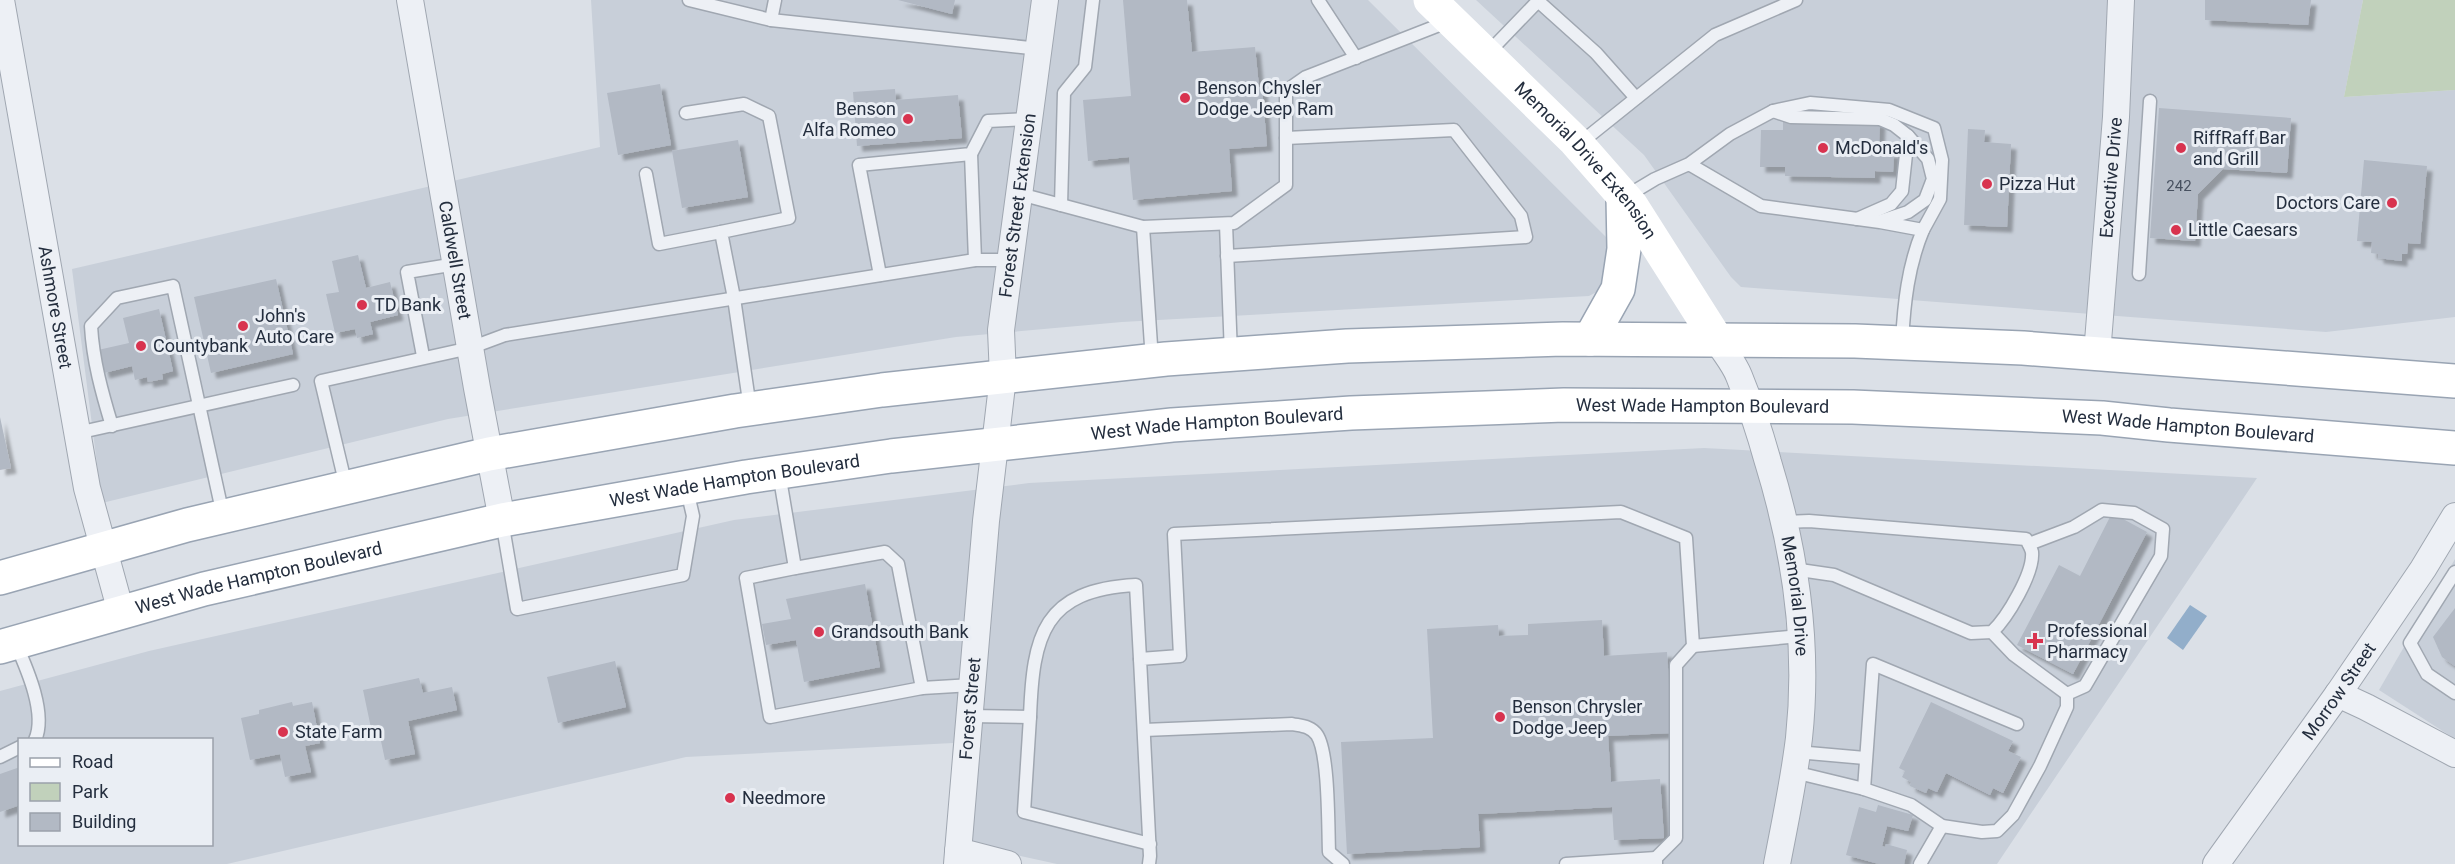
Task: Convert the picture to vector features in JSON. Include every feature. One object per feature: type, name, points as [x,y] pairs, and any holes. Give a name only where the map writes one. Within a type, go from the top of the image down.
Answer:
[{"type":"main road","name":"Memorial Drive Extension","points":[[1440,10],[1578,145],[1646,225],[1717,340]]},
{"type":"main road","points":[[1590,339],[1612,303],[1620,280],[1624,249],[1623,198]]},
{"type":"main road","points":[[0,578],[224,516],[489,454],[750,409],[882,390],[1152,360],[1347,346],[1590,339],[1717,340],[1902,343],[2023,348],[2455,381]]},
{"type":"main road","name":"West Wade Hampton Boulevard","points":[[8,645],[121,612],[293,568],[502,520],[778,472],[891,456],[1172,425],[1351,413],[1564,405],[1853,407],[2102,417],[2169,425],[2455,448]]},
{"type":"street","name":"Caldwell Street","points":[[410,0],[502,520]]},
{"type":"street","name":"Forest Street Extension","points":[[999,411],[1003,377],[1000,330],[1045,0]]},
{"type":"street","name":"Executive Drive","points":[[2097,354],[2116,117],[2121,0]]},
{"type":"street","name":"Ashmore Street","points":[[2,16],[87,488],[121,612]]},
{"type":"street","name":"Memorial Drive","points":[[1717,340],[1738,374],[1765,451],[1785,522],[1793,569],[1800,636],[1801,691],[1795,762],[1777,864]]},
{"type":"street","name":"Forest Street","points":[[957,858],[999,411]]},
{"type":"street","name":"Morrow Street","points":[[2216,864],[2451,532]]},
{"type":"street","points":[[2338,694],[2366,706],[2455,754]]},
{"type":"street","points":[[957,858],[1008,864]]},
{"type":"lane","points":[[688,0],[771,20],[1040,49]]},
{"type":"lane","points":[[771,20],[776,0]]},
{"type":"lane","points":[[1061,205],[1064,93],[1085,67],[1093,0]]},
{"type":"lane","points":[[1318,0],[1356,58]]},
{"type":"lane","points":[[1578,145],[1715,35],[1796,0]]},
{"type":"lane","points":[[1486,55],[1538,1],[1596,53],[1636,98]]},
{"type":"lane","points":[[1020,194],[1143,227],[1234,223],[1286,185],[1286,91],[1306,77],[1356,58],[1440,10]]},
{"type":"lane","points":[[2139,274],[2150,101]]},
{"type":"lane","points":[[1623,198],[1655,179],[1689,164],[1730,134],[1773,111],[1810,103],[1889,110],[1934,128],[1942,160],[1940,199],[1912,255],[1903,312],[1902,343]]},
{"type":"lane","points":[[646,174],[659,244],[789,218],[769,116],[744,104],[686,113]]},
{"type":"lane","points":[[1773,111],[1791,117],[1880,119],[1894,125],[1908,136],[1928,159],[1933,179],[1925,200],[1908,212],[1880,222]]},
{"type":"lane","points":[[975,260],[971,154],[988,121],[1030,119]]},
{"type":"lane","points":[[1227,256],[1526,237],[1521,216],[1454,130],[1286,138]]},
{"type":"lane","points":[[1856,219],[1891,204],[1902,191],[1908,136]]},
{"type":"lane","points":[[880,275],[859,165],[971,154]]},
{"type":"lane","points":[[1689,164],[1761,206],[1923,230]]},
{"type":"lane","points":[[1226,224],[1231,354]]},
{"type":"lane","points":[[1143,227],[1152,360]]},
{"type":"lane","points":[[721,232],[734,298],[750,409]]},
{"type":"lane","points":[[346,487],[321,381],[423,356],[470,348],[505,335],[975,260],[1010,260]]},
{"type":"lane","points":[[423,356],[407,272],[456,264]]},
{"type":"lane","points":[[112,426],[94,360],[91,326],[117,298],[173,286],[224,516]]},
{"type":"lane","points":[[77,433],[293,385]]},
{"type":"lane","points":[[778,472],[795,568]]},
{"type":"lane","points":[[502,520],[517,609],[683,575],[693,516],[687,487]]},
{"type":"lane","points":[[2029,544],[2074,527],[2102,510],[2134,513],[2163,529],[2161,556],[2106,652],[2085,686],[2067,694]]},
{"type":"lane","points":[[1140,659],[1180,656],[1174,534],[1621,512],[1686,538],[1693,646]]},
{"type":"lane","points":[[1785,522],[1809,521],[2026,539],[2032,550],[2031,567],[2003,621],[1992,632],[1971,633],[1834,575],[1793,569]]},
{"type":"lane","points":[[922,688],[898,564],[885,552],[746,578],[770,717],[922,688],[972,685]]},
{"type":"lane","points":[[2455,572],[2410,643],[2427,674],[2455,693]]},
{"type":"lane","points":[[1149,864],[1150,844],[1136,585],[1097,590],[1075,599],[1058,610],[1046,623],[1038,642],[1032,680],[1024,812],[1150,844]]},
{"type":"lane","points":[[1992,632],[2014,655],[2067,694]]},
{"type":"lane","points":[[1566,864],[1656,861],[1676,838],[1676,665],[1693,646],[1800,636]]},
{"type":"lane","points":[[8,645],[26,668],[39,714],[40,726],[36,738]]},
{"type":"lane","points":[[1864,789],[1873,664],[2017,724]]},
{"type":"lane","points":[[1795,762],[1911,805],[1942,826],[1982,832],[1997,831],[2013,815],[2040,765],[2067,706],[2067,694]]},
{"type":"lane","points":[[970,716],[1030,717]]},
{"type":"lane","points":[[1144,730],[1292,724],[1307,726],[1317,735],[1323,751],[1329,852],[1343,864]]},
{"type":"lane","points":[[0,757],[18,748]]},
{"type":"lane","points":[[1795,762],[1865,758]]},
{"type":"lane","points":[[1920,864],[1942,826]]},
{"type":"shaded area","points":[[591,0],[1368,0],[1607,238],[1610,264],[1604,288],[1589,296],[1122,322],[956,337],[448,419],[102,503],[72,269],[600,147]]},
{"type":"shaded area","points":[[1476,0],[2363,0],[2344,97],[2455,90],[2455,317],[2326,332],[1741,287],[1731,277],[1644,155]]},
{"type":"shaded area","points":[[1704,448],[2257,478],[1997,864],[1057,864],[948,840],[953,743],[686,757],[227,864],[0,864],[0,691],[149,651],[734,520],[1029,483]]},
{"type":"shaded area","points":[[2455,559],[2455,739],[2379,690]]},
{"type":"green space","points":[[2363,0],[2455,0],[2455,90],[2344,97]]},
{"type":"water","points":[[2190,605],[2207,616],[2183,650],[2167,638]]},
{"type":"building","points":[[898,0],[955,0],[952,14]]},
{"type":"building","name":"Benson Chysler Dodge Jeep Ram","points":[[1123,0],[1187,0],[1192,52],[1255,47],[1259,87],[1262,87],[1267,146],[1229,149],[1232,191],[1133,200],[1129,157],[1088,161],[1083,100],[1131,96]]},
{"type":"building","points":[[2205,0],[2311,0],[2308,25],[2205,20]]},
{"type":"building","points":[[660,84],[671,145],[618,155],[607,93]]},
{"type":"building","name":"Benson Alfa Romeo","points":[[895,89],[896,100],[958,95],[962,138],[857,146],[853,92]]},
{"type":"building","points":[[2159,108],[2291,118],[2287,173],[2223,169],[2198,194],[2195,241],[2150,238]]},
{"type":"building","name":"McDonald's","points":[[1783,119],[1880,121],[1879,144],[1887,144],[1886,152],[1894,152],[1893,172],[1875,171],[1875,178],[1785,176],[1785,167],[1760,167],[1761,130],[1783,130]]},
{"type":"building","name":"Pizza Hut","points":[[1968,129],[1985,130],[1984,142],[2011,144],[2007,227],[1964,225]]},
{"type":"building","points":[[738,140],[748,197],[682,208],[672,151]]},
{"type":"building","name":"Doctors Care","points":[[2364,160],[2427,166],[2420,244],[2408,243],[2407,254],[2402,254],[2402,261],[2378,258],[2378,254],[2371,253],[2372,242],[2357,241]]},
{"type":"building","name":"TD Bank","points":[[358,255],[366,288],[390,282],[398,315],[370,322],[373,334],[357,338],[355,329],[335,333],[326,294],[339,292],[332,261]]},
{"type":"building","name":"John's Auto Care","points":[[276,279],[293,354],[211,373],[194,297]]},
{"type":"building","name":"Countybank","points":[[159,309],[173,371],[162,374],[163,379],[148,382],[147,377],[135,380],[132,366],[104,373],[98,350],[129,343],[123,318]]},
{"type":"building","points":[[0,417],[11,468],[0,470]]},
{"type":"building","points":[[2112,513],[2147,532],[2073,674],[2017,645],[2059,565],[2080,576]]},
{"type":"building","name":"Grandsouth Bank","points":[[865,584],[880,667],[804,682],[796,640],[766,645],[762,624],[791,619],[786,599]]},
{"type":"building","points":[[2455,608],[2455,666],[2442,657],[2433,637]]},
{"type":"building","points":[[1602,620],[1604,656],[1667,652],[1672,733],[1608,736],[1611,782],[1660,779],[1664,838],[1614,840],[1612,807],[1478,814],[1480,847],[1347,854],[1341,742],[1433,738],[1427,629],[1498,625],[1499,636],[1528,635],[1528,624]]},
{"type":"building","points":[[615,661],[626,707],[558,723],[547,677]]},
{"type":"building","points":[[419,678],[423,693],[452,687],[457,710],[408,721],[415,754],[385,760],[378,727],[371,728],[363,690]]},
{"type":"building","points":[[292,702],[293,706],[312,702],[320,743],[305,746],[311,772],[285,777],[280,754],[250,760],[241,718],[259,714],[259,710]]},
{"type":"building","points":[[1931,702],[2013,741],[2008,751],[2021,757],[2003,793],[1993,788],[1990,795],[1946,773],[1937,792],[1928,788],[1926,793],[1910,786],[1911,782],[1902,777],[1905,771],[1899,768]]},
{"type":"building","points":[[18,768],[18,806],[0,812],[0,774]]},
{"type":"building","points":[[1878,805],[1913,815],[1908,831],[1887,826],[1882,846],[1885,847],[1886,844],[1907,850],[1904,864],[1879,864],[1846,855],[1859,807],[1876,812]]},
{"type":"place","name":"Benson Chysler Dodge Jeep Ram","points":[[1185,98]]},
{"type":"place","name":"Benson Alfa Romeo","points":[[908,119]]},
{"type":"place","name":"McDonald's","points":[[1823,148]]},
{"type":"place","name":"RiffRaff Bar and Grill","points":[[2181,148]]},
{"type":"place","name":"Pizza Hut","points":[[1987,184]]},
{"type":"place","name":"Doctors Care","points":[[2392,203]]},
{"type":"place","name":"Little Caesars","points":[[2176,230]]},
{"type":"place","name":"TD Bank","points":[[362,305]]},
{"type":"place","name":"John's Auto Care","points":[[243,326]]},
{"type":"place","name":"Countybank","points":[[141,346]]},
{"type":"place","name":"Grandsouth Bank","points":[[819,632]]},
{"type":"place","name":"Professional Pharmacy","points":[[2035,641]]},
{"type":"place","name":"Benson Chrysler Dodge Jeep","points":[[1500,717]]},
{"type":"place","name":"State Farm","points":[[283,732]]},
{"type":"place","name":"Needmore","points":[[730,798]]}]
